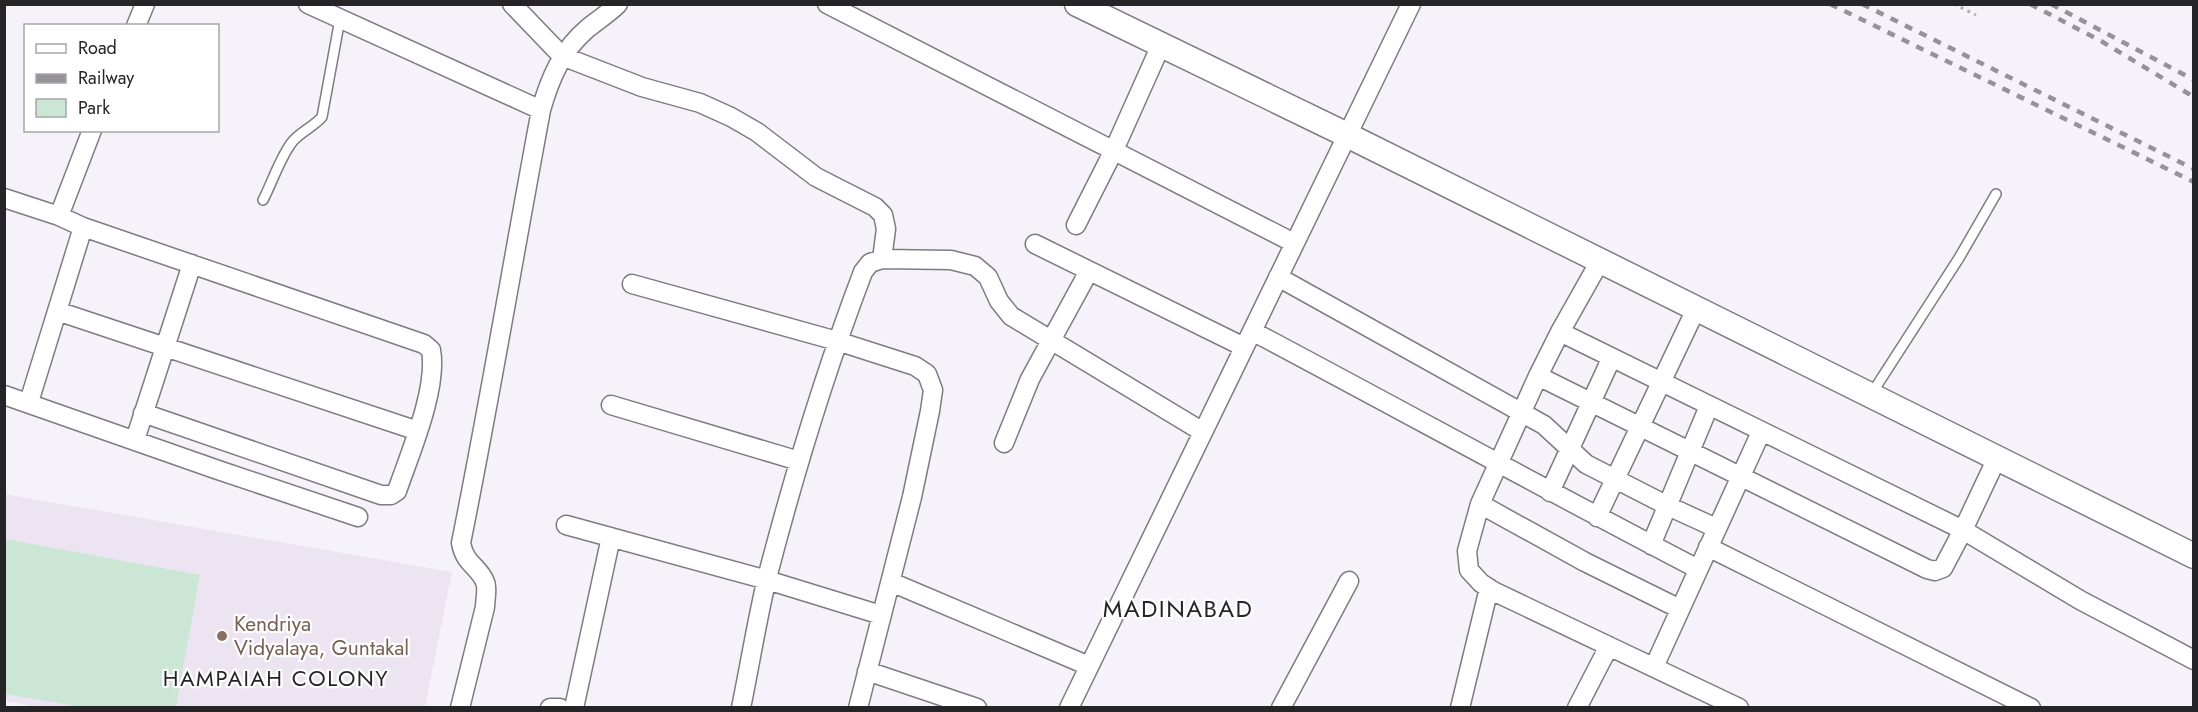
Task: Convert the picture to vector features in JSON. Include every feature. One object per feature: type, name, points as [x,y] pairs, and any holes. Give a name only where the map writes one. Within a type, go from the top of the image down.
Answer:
[{"type":"street","points":[[137,24],[145,4]]},
{"type":"street","points":[[308,4],[541,110]]},
{"type":"street","points":[[512,4],[562,56],[624,81],[700,103],[730,117],[757,132],[816,177],[875,207],[883,215],[886,230],[882,259]]},
{"type":"street","points":[[460,708],[485,607],[486,591],[485,582],[464,555],[461,543],[491,393],[541,110],[548,84],[562,56],[586,30],[618,4]]},
{"type":"street","points":[[827,4],[1294,243]]},
{"type":"street","points":[[1077,4],[1347,135],[2193,556]]},
{"type":"street","points":[[1069,708],[1411,4]]},
{"type":"street","points":[[1076,225],[1114,150],[1161,45]]},
{"type":"street","points":[[58,216],[91,132]]},
{"type":"street","points":[[4,198],[423,344],[431,350],[434,364],[418,431],[397,491],[391,495],[381,495],[143,413]]},
{"type":"street","points":[[29,402],[83,227]]},
{"type":"street","points":[[1035,244],[1089,271],[1248,339],[1499,462],[1550,492],[1698,569]]},
{"type":"street","points":[[741,708],[767,580],[799,460],[837,341],[863,272],[870,263],[882,259],[951,260],[975,266],[988,277],[999,301],[1011,316],[1203,432]]},
{"type":"street","points":[[1600,261],[1538,376],[1480,504],[1467,551],[1469,570],[1489,588],[1739,708]]},
{"type":"street","points":[[135,440],[192,264]]},
{"type":"street","points":[[1004,443],[1030,379],[1089,271]]},
{"type":"street","points":[[1278,277],[1521,411],[1544,425],[1586,464],[1716,528]]},
{"type":"street","points":[[632,284],[837,341],[915,366],[927,374],[933,390],[930,411],[891,582],[858,708]]},
{"type":"street","points":[[1597,517],[1696,309]]},
{"type":"street","points":[[57,311],[418,431]]},
{"type":"street","points":[[1560,332],[1611,359],[1964,530],[2080,600],[2193,660]]},
{"type":"street","points":[[1550,492],[1611,359]]},
{"type":"street","points":[[1538,376],[1935,572],[1943,568],[1964,530],[1997,458]]},
{"type":"street","points":[[4,395],[358,517]]},
{"type":"street","points":[[611,405],[799,460]]},
{"type":"street","points":[[1651,545],[1709,406]]},
{"type":"street","points":[[1653,667],[1761,432]]},
{"type":"street","points":[[1480,504],[1585,562],[1680,609]]},
{"type":"street","points":[[566,525],[767,580],[881,615]]},
{"type":"street","points":[[574,708],[611,537]]},
{"type":"street","points":[[1707,547],[2031,708]]},
{"type":"street","points":[[1281,708],[1349,581]]},
{"type":"street","points":[[891,582],[1089,666]]},
{"type":"street","points":[[1460,708],[1489,588]]},
{"type":"street","points":[[1576,708],[1609,646]]},
{"type":"street","points":[[867,671],[931,700],[977,708]]},
{"type":"street","points":[[550,708],[560,708]]},
{"type":"lane","points":[[263,200],[292,143],[322,117],[340,19]]},
{"type":"lane","points":[[1870,395],[1959,258],[1995,194]]},
{"type":"path","points":[[1954,4],[1976,15]]},
{"type":"shaded area","name":"Kendriya Vidyalaya, Guntakal","points":[[4,494],[452,572],[425,707],[42,708],[5,701]]},
{"type":"green space","points":[[5,539],[200,575],[176,707],[81,707],[5,694]]},
{"type":"railway","points":[[1830,4],[2194,182]]},
{"type":"railway","points":[[1862,4],[2194,169]]},
{"type":"railway","points":[[2030,4],[2101,41],[2194,97]]},
{"type":"railway","points":[[2051,4],[2194,80]]},
{"type":"place","name":"Kendriya Vidyalaya, Guntakal","points":[[222,636]]},
{"type":"district","name":"MADINABAD","points":[[1178,608]]},
{"type":"district","name":"HAMPAIAH COLONY","points":[[276,678]]}]
